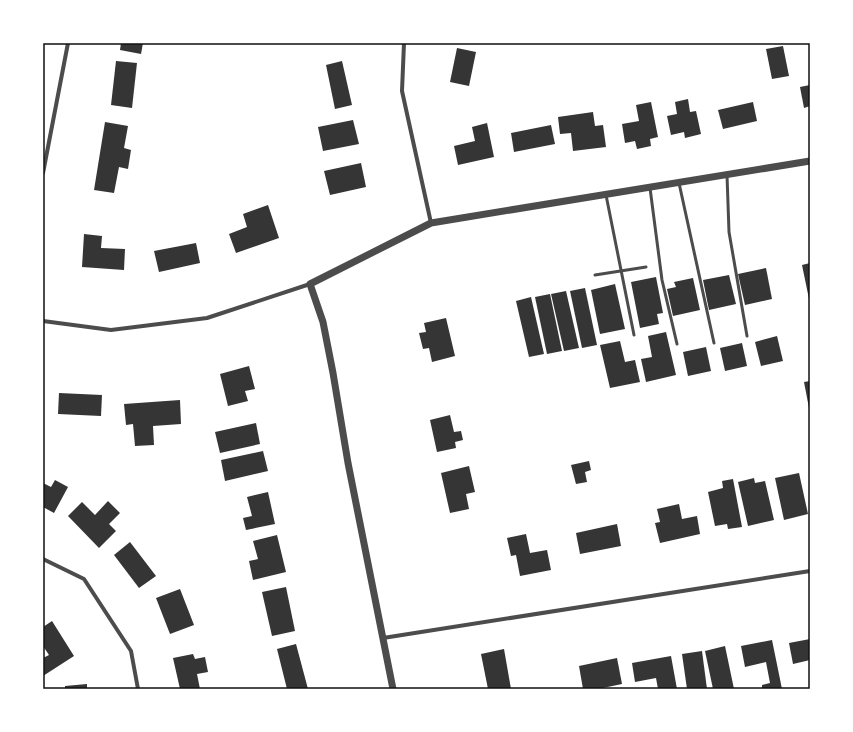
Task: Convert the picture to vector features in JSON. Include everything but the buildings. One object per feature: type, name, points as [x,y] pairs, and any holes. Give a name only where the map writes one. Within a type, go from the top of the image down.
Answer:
[{"type":"street","points":[[43,173],[68,43]]},
{"type":"street","points":[[404,43],[402,91],[431,223]]},
{"type":"street","points":[[43,321],[111,330],[207,318],[310,284],[431,223],[810,162]]},
{"type":"street","points":[[310,284],[323,322],[348,463],[393,689]]},
{"type":"street","points":[[43,559],[84,579],[131,651],[138,689]]},
{"type":"street","points":[[383,638],[810,570]]},
{"type":"lane","points":[[727,175],[729,232],[747,336]]},
{"type":"lane","points":[[679,183],[714,343]]},
{"type":"lane","points":[[650,188],[662,280],[677,344]]},
{"type":"lane","points":[[606,195],[634,335]]},
{"type":"lane","points":[[595,275],[646,267]]}]
